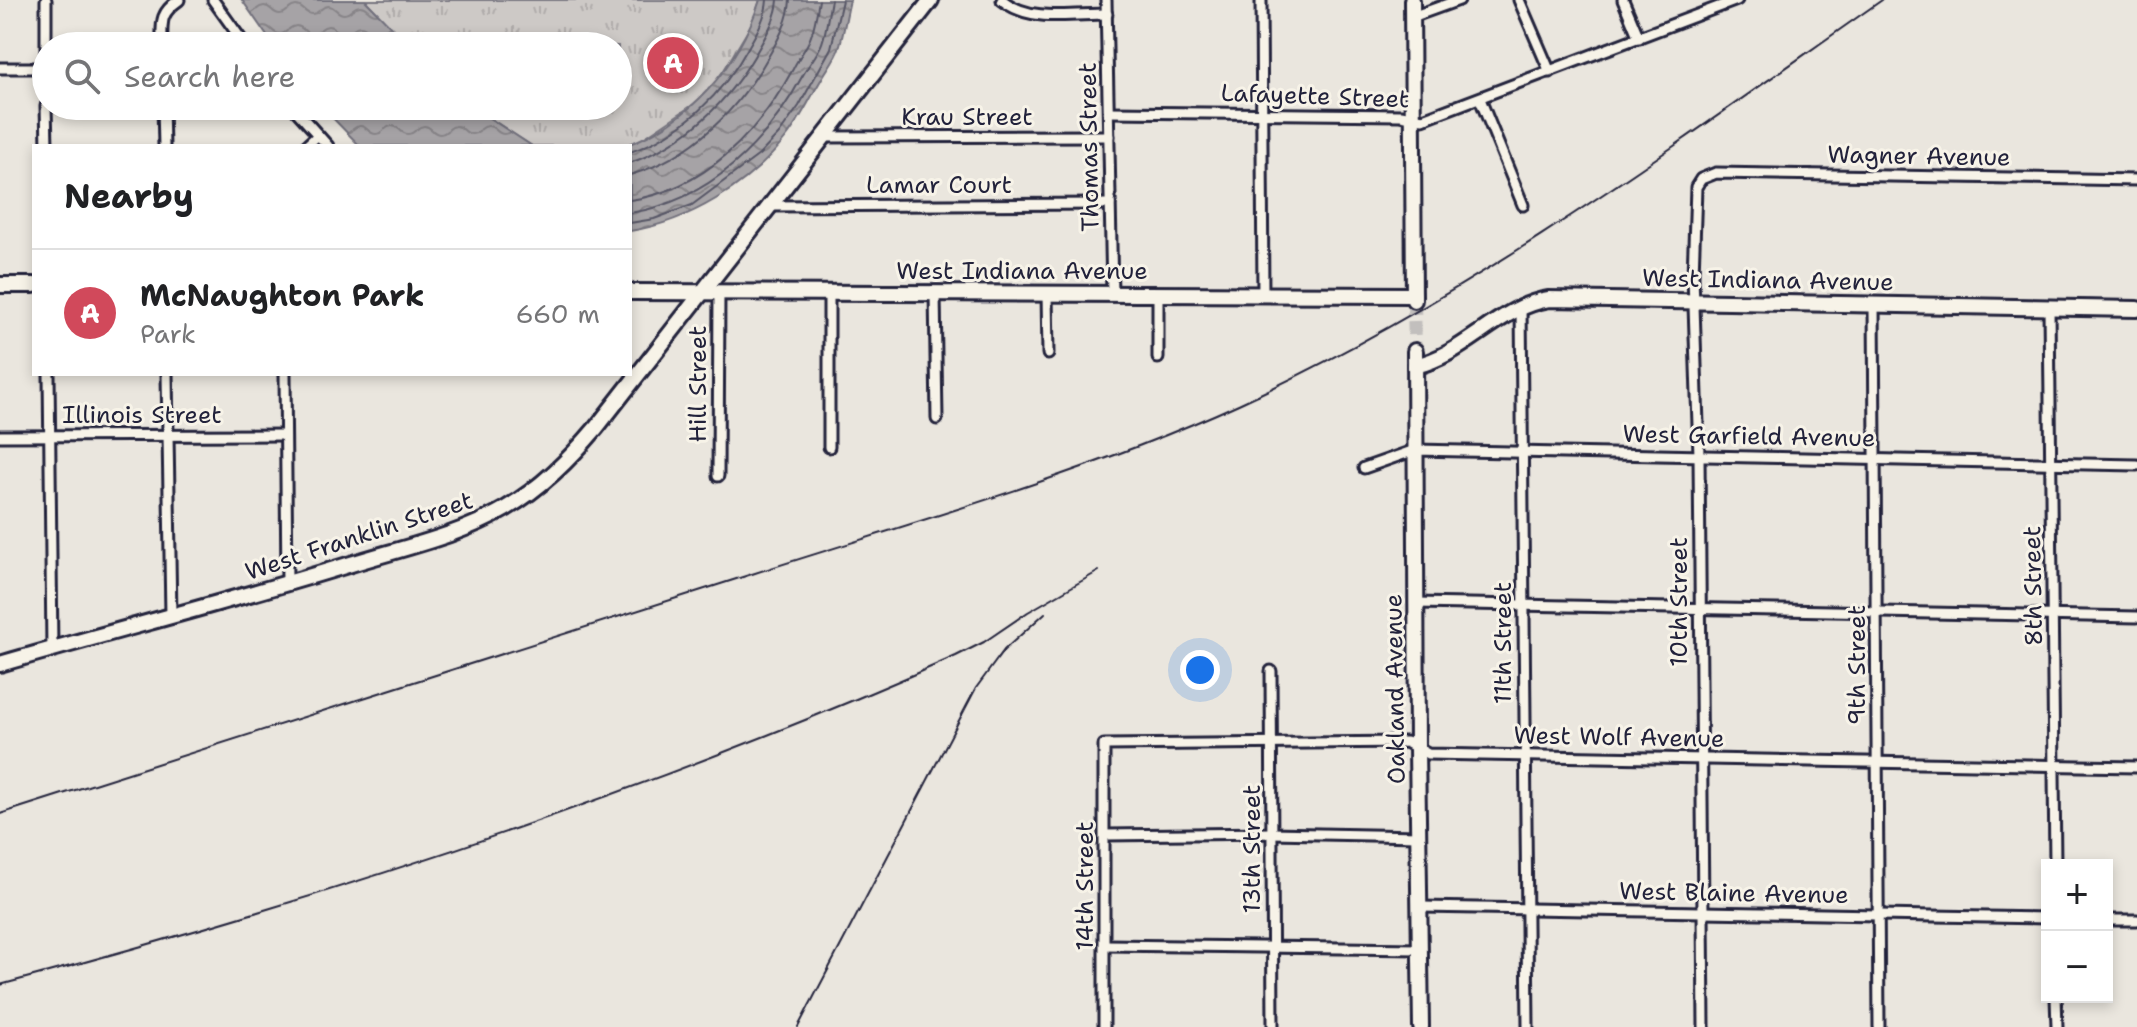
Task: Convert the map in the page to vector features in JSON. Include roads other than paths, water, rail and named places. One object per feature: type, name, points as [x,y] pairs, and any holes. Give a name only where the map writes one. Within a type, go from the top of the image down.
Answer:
[{"type":"street","points":[[46,0],[46,32]]},
{"type":"street","points":[[162,32],[166,10],[179,0]]},
{"type":"street","points":[[213,0],[236,32]]},
{"type":"street","name":"West Franklin Street","points":[[0,664],[287,583],[458,530],[488,518],[531,493],[581,446],[931,0]]},
{"type":"street","points":[[1002,0],[1014,9],[1029,14],[1107,14]]},
{"type":"street","name":"Thomas Street","points":[[1106,0],[1112,294]]},
{"type":"street","points":[[1261,0],[1263,295]]},
{"type":"street","points":[[1412,0],[1412,117]]},
{"type":"street","points":[[1412,17],[1459,0]]},
{"type":"street","points":[[1519,0],[1550,72]]},
{"type":"street","points":[[1623,0],[1639,38]]},
{"type":"street","name":"Lafayette Street","points":[[1109,112],[1401,115],[1429,118],[1737,0]]},
{"type":"street","points":[[0,68],[32,68]]},
{"type":"street","points":[[1480,99],[1523,205]]},
{"type":"street","name":"West Indiana Avenue","points":[[632,292],[1414,298],[1412,117]]},
{"type":"street","points":[[46,120],[47,144]]},
{"type":"street","points":[[163,120],[164,144]]},
{"type":"street","points":[[305,120],[326,144]]},
{"type":"street","points":[[308,144],[318,135]]},
{"type":"street","name":"Krau Street","points":[[824,137],[1109,136]]},
{"type":"street","name":"Wagner Avenue","points":[[1701,179],[1716,173],[2137,180]]},
{"type":"street","name":"10th Street","points":[[1701,179],[1696,187],[1694,206],[1704,1027]]},
{"type":"street","name":"Lamar Court","points":[[768,206],[1110,204]]},
{"type":"street","points":[[0,285],[32,285]]},
{"type":"street","name":"Hill Street","points":[[718,476],[719,292]]},
{"type":"street","points":[[829,293],[829,447]]},
{"type":"street","points":[[935,293],[937,419]]},
{"type":"street","points":[[1047,293],[1048,354]]},
{"type":"street","points":[[1158,294],[1158,358]]},
{"type":"street","name":"West Indiana Avenue","points":[[1415,358],[1438,360],[1521,307],[1549,299],[2137,309]]},
{"type":"street","name":"9th Street","points":[[1874,304],[1879,1027]]},
{"type":"street","name":"11th Street","points":[[1521,307],[1528,1027]]},
{"type":"street","name":"8th Street","points":[[2049,308],[2055,859]]},
{"type":"street","name":"Oakland Avenue","points":[[1415,358],[1421,1027]]},
{"type":"street","points":[[49,376],[52,649]]},
{"type":"street","points":[[167,376],[171,616]]},
{"type":"street","points":[[285,376],[287,583]]},
{"type":"street","name":"Illinois Street","points":[[0,436],[285,435]]},
{"type":"street","name":"West Garfield Avenue","points":[[1364,468],[1415,450],[2137,465]]},
{"type":"street","points":[[1416,603],[2137,617]]},
{"type":"street","name":"13th Street","points":[[1271,671],[1273,1027]]},
{"type":"street","name":"West Wolf Avenue","points":[[1104,745],[1406,742],[1428,754],[2137,767]]},
{"type":"street","name":"14th Street","points":[[1104,745],[1104,1027]]},
{"type":"street","points":[[1105,835],[1271,833],[1419,836]]},
{"type":"street","name":"West Blaine Avenue","points":[[1421,907],[2041,918]]},
{"type":"street","points":[[2113,920],[2137,920]]},
{"type":"street","points":[[1105,945],[1420,949]]},
{"type":"street","points":[[2056,1003],[2057,1027]]},
{"type":"water","points":[[242,0],[365,0],[396,32],[264,32]]},
{"type":"water","points":[[760,0],[850,0],[835,57],[791,131],[771,155],[736,186],[696,210],[632,231],[632,144],[629,144],[648,136],[691,107],[725,69],[751,24]]},
{"type":"water","points":[[335,120],[492,120],[529,144],[358,144]]},
{"type":"tunnel","points":[[1414,300],[1415,351]]},
{"type":"railway","points":[[0,814],[1009,492],[1199,422],[1343,352],[1502,260],[1656,159],[1882,0]]},
{"type":"railway","points":[[0,985],[122,952],[364,879],[723,753],[956,656],[1099,571]]},
{"type":"railway","points":[[798,1027],[976,688],[1004,650],[1045,613]]},
{"type":"place","name":"McNaughton Park","points":[[673,63]]}]
